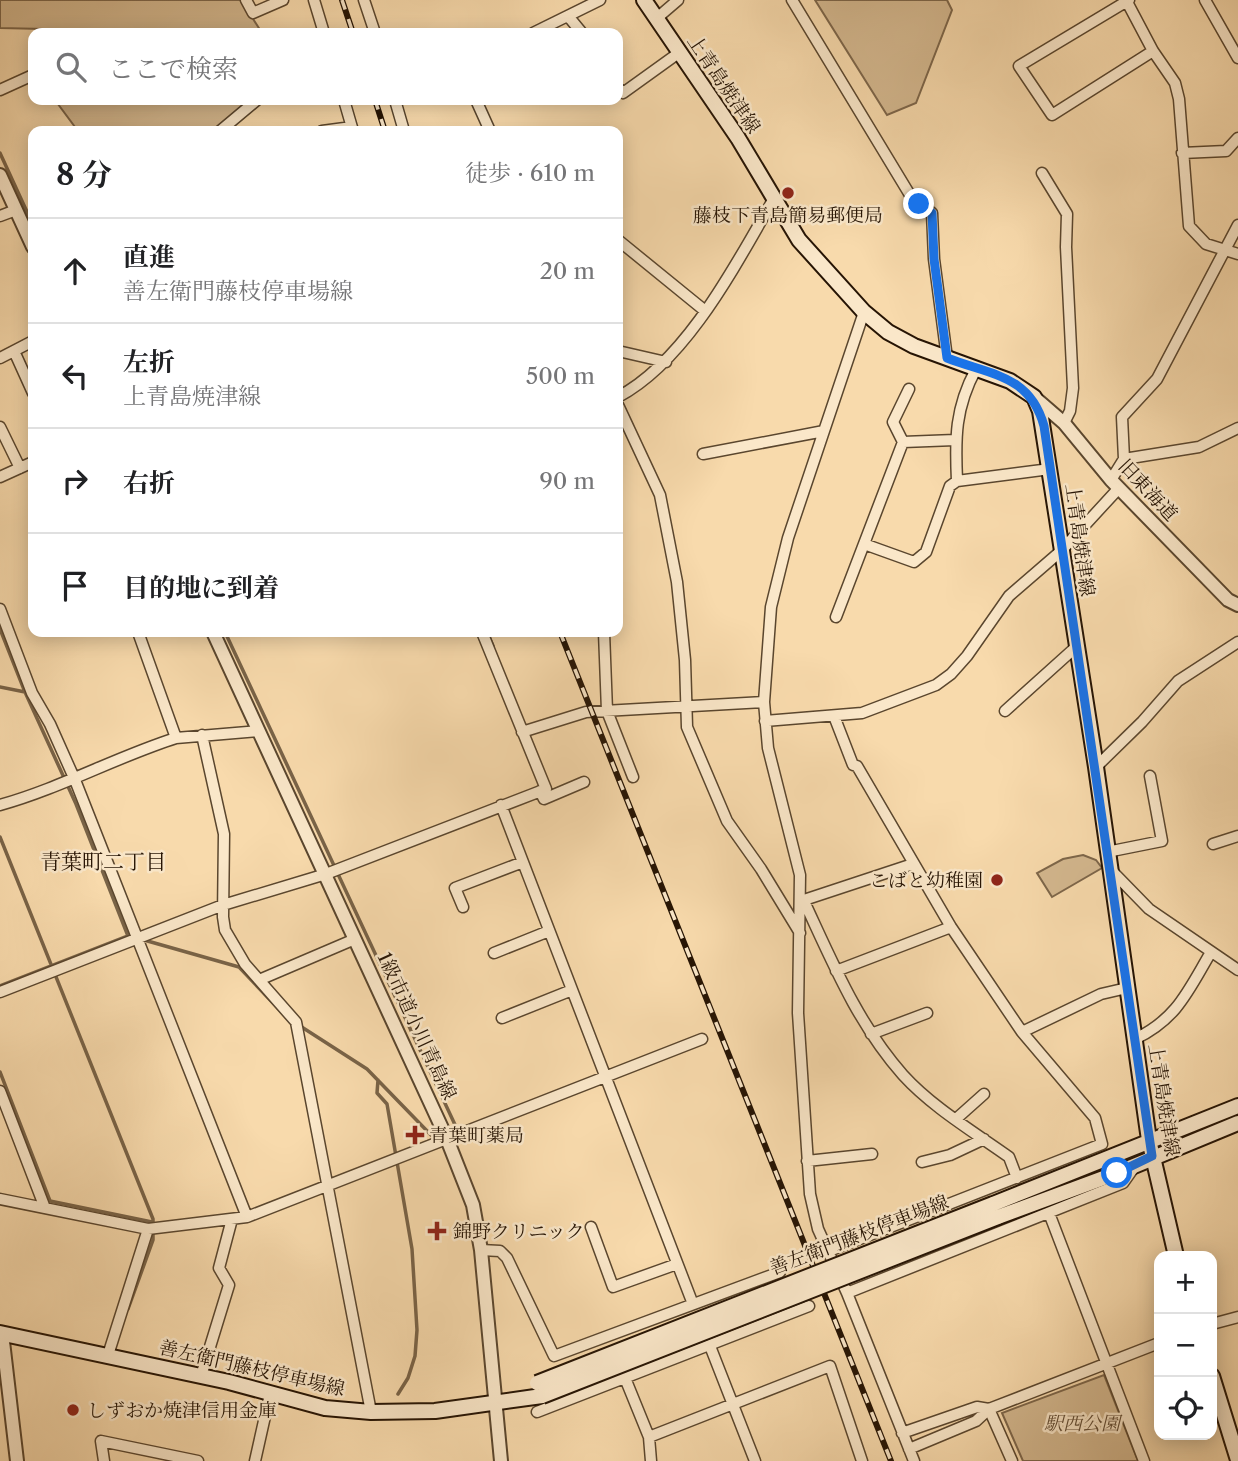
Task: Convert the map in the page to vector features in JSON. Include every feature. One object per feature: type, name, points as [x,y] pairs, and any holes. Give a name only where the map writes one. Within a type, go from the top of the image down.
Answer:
[{"type":"main road","name":"上青島焼津線","points":[[644,0],[738,138],[799,240],[864,312],[888,332],[914,346],[1010,381],[1034,397],[1044,426],[1149,1140],[1175,1251]]},
{"type":"main road","name":"善左衛門藤枝停車場線","points":[[1,1333],[201,1376],[325,1408],[371,1412],[435,1411],[496,1403],[540,1389],[995,1210],[1149,1140],[1238,1106]]},
{"type":"main road","name":"善左衛門藤枝停車場線","points":[[995,1210],[1136,1164],[1238,1123]]},
{"type":"main road","points":[[1212,1377],[1238,1460]]},
{"type":"street","points":[[246,0],[253,13],[283,0]]},
{"type":"street","points":[[314,0],[322,28]]},
{"type":"street","points":[[365,0],[373,28]]},
{"type":"street","points":[[543,28],[600,0]]},
{"type":"street","points":[[657,18],[678,0]]},
{"type":"street","points":[[792,0],[910,195],[932,213],[934,259],[947,358]]},
{"type":"street","points":[[1153,51],[1052,114],[1019,66],[1127,0],[1153,51],[1175,83],[1189,226],[1206,244],[1233,253]]},
{"type":"street","points":[[1205,0],[1238,58]]},
{"type":"street","points":[[568,16],[578,28]]},
{"type":"street","points":[[623,93],[680,52]]},
{"type":"street","points":[[0,90],[28,77]]},
{"type":"street","points":[[226,126],[251,105]]},
{"type":"street","points":[[346,105],[352,126]]},
{"type":"street","points":[[397,105],[403,126]]},
{"type":"street","points":[[477,105],[488,126]]},
{"type":"street","points":[[1182,153],[1226,151],[1238,138]]},
{"type":"street","points":[[1042,173],[1068,214],[1066,247],[1073,388],[1070,411],[1064,423]]},
{"type":"street","points":[[0,175],[28,236]]},
{"type":"street","points":[[623,394],[641,384],[666,362],[726,281],[773,200]]},
{"type":"street","points":[[0,216],[16,210]]},
{"type":"street","points":[[765,721],[862,713],[915,695],[951,674],[1009,596],[1061,551],[1115,484],[1124,459],[1122,417],[1157,379],[1233,253],[1238,225]]},
{"type":"street","points":[[623,244],[704,310]]},
{"type":"street","points":[[864,312],[788,538],[771,607],[764,702],[768,748],[800,874],[803,897],[798,1013],[810,1195],[818,1229],[847,1293],[914,1461]]},
{"type":"street","points":[[0,358],[28,344]]},
{"type":"street","points":[[14,351],[28,382]]},
{"type":"street","points":[[623,352],[666,362]]},
{"type":"street","points":[[957,481],[955,440],[962,395],[976,369]]},
{"type":"street","points":[[836,617],[903,442],[893,422],[909,390]]},
{"type":"street","name":"旧東海道","points":[[1034,397],[1064,423],[1115,484],[1228,600],[1238,605]]},
{"type":"street","points":[[623,416],[660,495],[677,582],[685,660],[684,705],[687,727],[727,821],[800,935]]},
{"type":"street","points":[[0,427],[20,468]]},
{"type":"street","points":[[1124,459],[1199,447],[1238,428]]},
{"type":"street","points":[[703,454],[824,431]]},
{"type":"street","points":[[903,442],[955,440]]},
{"type":"street","points":[[0,477],[28,464]]},
{"type":"street","points":[[864,544],[914,562],[926,552],[950,485],[957,481],[1050,469]]},
{"type":"street","points":[[0,609],[32,693],[50,724],[75,780],[135,939],[247,1217]]},
{"type":"street","points":[[140,637],[176,738]]},
{"type":"street","name":"1級市道小川青島線","points":[[215,637],[447,1139],[473,1205],[481,1250],[501,1461]]},
{"type":"street","points":[[0,992],[223,905],[326,874],[546,789],[484,637]]},
{"type":"street","points":[[604,637],[607,711],[633,778]]},
{"type":"street","points":[[1096,767],[1142,722],[1178,681],[1238,642]]},
{"type":"street","points":[[1005,711],[1076,647]]},
{"type":"street","points":[[523,732],[573,714],[764,702]]},
{"type":"street","points":[[829,1251],[1102,1144],[1095,1118],[1022,1032],[951,927],[857,766],[853,765],[834,716]]},
{"type":"street","points":[[0,805],[75,780],[99,766],[176,738],[259,731]]},
{"type":"street","points":[[202,735],[224,834],[223,905],[226,930],[245,964],[296,1022],[371,1412]]},
{"type":"street","points":[[1107,852],[1162,841],[1150,776]]},
{"type":"street","points":[[540,791],[544,799],[584,782]]},
{"type":"street","points":[[501,805],[691,1300]]},
{"type":"street","points":[[1213,844],[1238,836]]},
{"type":"street","points":[[463,907],[455,888],[523,862]]},
{"type":"street","points":[[803,897],[913,864]]},
{"type":"street","points":[[1110,869],[1149,909],[1238,970]]},
{"type":"street","points":[[803,897],[854,1010],[871,1034],[904,1076],[956,1119],[1009,1157],[1017,1178]]},
{"type":"street","points":[[836,971],[951,927]]},
{"type":"street","points":[[494,953],[549,931]]},
{"type":"street","points":[[259,980],[355,939]]},
{"type":"street","points":[[1135,1039],[1159,1028],[1179,1005],[1211,952]]},
{"type":"street","points":[[1022,1032],[1101,994],[1127,988]]},
{"type":"street","points":[[502,1018],[572,990]]},
{"type":"street","points":[[871,1034],[927,1013]]},
{"type":"street","points":[[0,1199],[148,1229],[247,1217],[607,1079],[702,1039]]},
{"type":"street","points":[[0,1091],[45,1208]]},
{"type":"street","points":[[956,1119],[984,1094]]},
{"type":"street","points":[[922,1162],[950,1155],[984,1139]]},
{"type":"street","points":[[807,1161],[872,1154]]},
{"type":"street","points":[[847,1293],[1123,1183],[1136,1164]]},
{"type":"street","points":[[1049,1213],[1144,1461]]},
{"type":"street","points":[[201,1376],[229,1285],[219,1268],[232,1219]]},
{"type":"street","points":[[591,1227],[612,1287],[677,1264]]},
{"type":"street","points":[[108,1355],[148,1229]]},
{"type":"street","points":[[481,1250],[500,1251],[507,1258],[554,1356],[780,1272]]},
{"type":"street","points":[[537,1412],[809,1306]]},
{"type":"street","points":[[1217,1323],[1238,1317]]},
{"type":"street","points":[[1,1333],[17,1461]]},
{"type":"street","points":[[909,1449],[976,1421],[989,1409],[1154,1345]]},
{"type":"street","points":[[709,1346],[755,1461]]},
{"type":"street","points":[[649,1437],[830,1366],[862,1461]]},
{"type":"street","points":[[625,1378],[649,1437],[651,1461]]},
{"type":"street","points":[[255,1461],[270,1394]]},
{"type":"street","points":[[902,1433],[977,1407],[989,1409]]},
{"type":"street","points":[[989,1409],[1012,1461]]},
{"type":"street","points":[[104,1461],[101,1441],[198,1461]]},
{"type":"green space","points":[[0,0],[241,0],[259,28],[28,29],[0,28]]},
{"type":"green space","points":[[815,0],[947,0],[952,10],[916,103],[887,115]]},
{"type":"green space","points":[[59,105],[243,105],[219,126],[74,126]]},
{"type":"green space","points":[[1083,855],[1096,860],[1102,868],[1052,897],[1037,873],[1063,859]]},
{"type":"green space","name":"駅西公園","points":[[1104,1375],[1138,1461],[1023,1461],[1002,1413]]},
{"type":"waterway","points":[[0,153],[28,214]]},
{"type":"waterway","points":[[0,629],[25,692]]},
{"type":"waterway","points":[[227,637],[457,1129]]},
{"type":"waterway","points":[[489,637],[493,646]]},
{"type":"waterway","points":[[0,687],[25,692],[76,804],[128,936],[133,937]]},
{"type":"waterway","points":[[0,837],[153,1219],[153,1240],[128,1309]]},
{"type":"waterway","points":[[0,986],[128,936]]},
{"type":"waterway","points":[[144,940],[239,967],[290,1021]]},
{"type":"waterway","points":[[297,1024],[367,1069],[431,1135]]},
{"type":"waterway","points":[[0,1072],[50,1201],[152,1222]]},
{"type":"waterway","points":[[378,1080],[377,1093],[387,1104],[412,1249],[417,1330],[415,1356],[408,1378],[398,1394]]},
{"type":"railway","points":[[342,0],[351,28]]},
{"type":"railway","points":[[377,105],[383,126]]},
{"type":"railway","points":[[562,637],[891,1461]]},
{"type":"place","name":"藤枝下青島簡易郵便局","points":[[788,193]]},
{"type":"place","name":"こばと幼稚園","points":[[997,880]]},
{"type":"place","name":"青葉町薬局","points":[[415,1135]]},
{"type":"place","name":"錦野クリニック","points":[[437,1231]]},
{"type":"place","name":"しずおか焼津信用金庫","points":[[73,1410]]},
{"type":"district","name":"青葉町二丁目","points":[[103,861]]},
{"type":"route","points":[[919,204],[932,213],[934,259],[947,358],[1027,390],[1034,397],[1044,426],[1152,1156],[1117,1173]]}]
